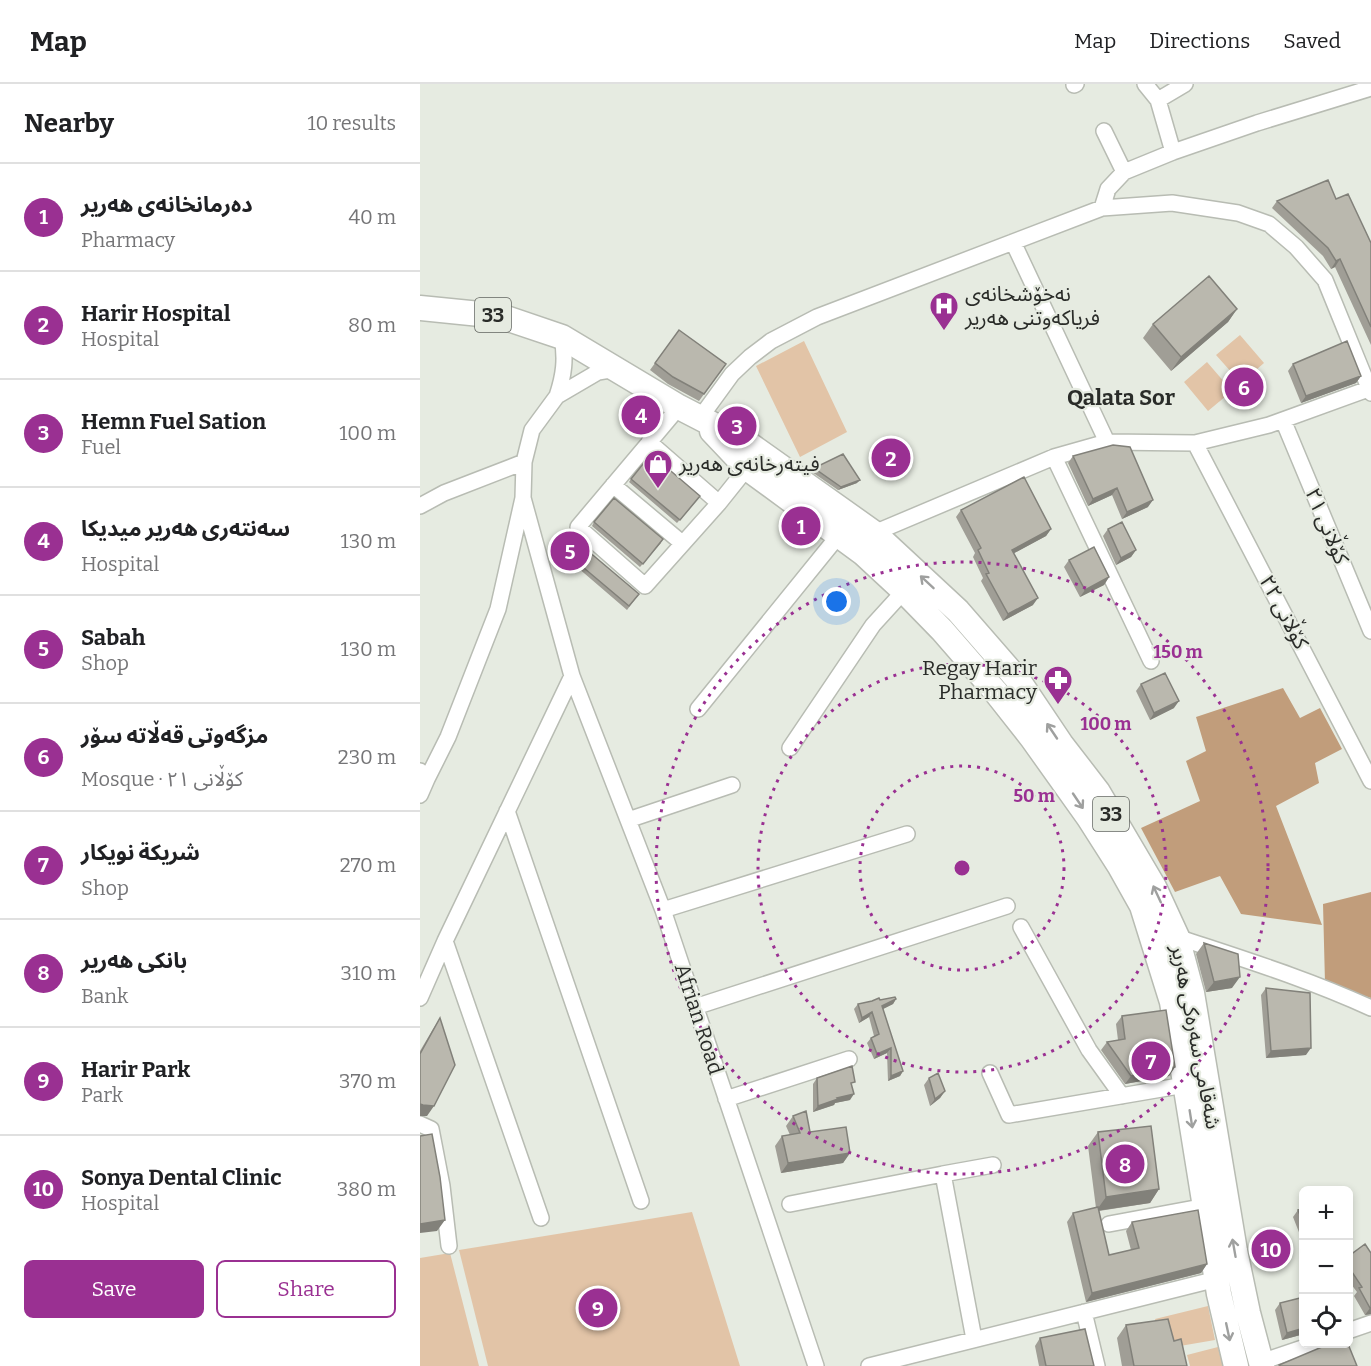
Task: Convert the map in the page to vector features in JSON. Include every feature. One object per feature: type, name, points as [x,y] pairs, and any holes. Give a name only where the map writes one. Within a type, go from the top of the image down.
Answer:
[{"type":"main road","name":"33","points":[[420,308],[500,316],[562,337],[689,413]]},
{"type":"main road","name":"شەقامی سەرەکی هەریر","points":[[689,413],[747,468],[863,553],[942,630],[1001,698],[1059,774],[1119,865],[1142,906],[1172,1002],[1218,1287],[1236,1366]]},
{"type":"main road","name":"شەقامی سەرەکی هەریر","points":[[689,413],[743,440],[874,533],[958,611],[1018,680],[1061,744],[1098,792],[1154,887],[1177,938],[1192,993],[1243,1287],[1261,1364]]},
{"type":"main road","points":[[1218,1287],[1243,1287]]},
{"type":"street","points":[[1145,84],[1158,100],[1173,152]]},
{"type":"street","points":[[1158,100],[1185,84]]},
{"type":"street","points":[[1102,208],[1108,189],[1124,172],[1173,152],[1257,123],[1371,88]]},
{"type":"street","points":[[1104,131],[1124,172]]},
{"type":"street","points":[[747,468],[645,586],[578,527],[649,442],[689,413],[750,357],[771,341],[818,317],[1102,208],[1172,203],[1238,213],[1269,224],[1310,261],[1325,280],[1370,390],[1282,420],[1195,443],[1107,442],[1054,457],[874,533]]},
{"type":"street","points":[[1013,242],[1107,442]]},
{"type":"street","points":[[420,795],[424,775],[448,737],[498,609],[523,498],[524,462],[532,430],[557,396],[564,373],[565,354],[562,337]]},
{"type":"street","points":[[557,396],[598,372],[618,369]]},
{"type":"street","name":"کۆڵانی ٢١","points":[[1282,420],[1371,631]]},
{"type":"street","points":[[649,442],[719,503]]},
{"type":"street","name":"کۆڵانی ٢٢","points":[[1195,443],[1371,781]]},
{"type":"street","points":[[1054,457],[1151,662]]},
{"type":"street","points":[[420,506],[444,493],[524,462]]},
{"type":"street","points":[[614,485],[682,543]]},
{"type":"street","name":"Afrian Road","points":[[523,498],[572,676],[663,910],[816,1366]]},
{"type":"street","points":[[698,709],[839,535]]},
{"type":"street","points":[[790,748],[873,625],[904,591]]},
{"type":"street","points":[[420,998],[572,676]]},
{"type":"street","points":[[628,820],[732,785]]},
{"type":"street","points":[[507,811],[641,1201]]},
{"type":"street","points":[[663,910],[907,834]]},
{"type":"street","points":[[695,1007],[1007,906]]},
{"type":"street","points":[[1021,927],[1089,1050],[1122,1096]]},
{"type":"street","points":[[1177,938],[1283,972],[1337,992],[1371,1008]]},
{"type":"street","points":[[445,941],[541,1218]]},
{"type":"street","points":[[726,1099],[849,1059]]},
{"type":"street","points":[[990,1073],[1009,1115],[1185,1085]]},
{"type":"street","points":[[420,1124],[430,1129],[442,1186],[449,1246]]},
{"type":"street","points":[[790,1204],[993,1165]]},
{"type":"street","points":[[943,1174],[974,1340]]},
{"type":"street","points":[[1109,1224],[1206,1206]]},
{"type":"street","points":[[869,1366],[1084,1312],[1218,1287]]},
{"type":"street","points":[[1084,1312],[1097,1366]]},
{"type":"street","points":[[1353,1329],[1371,1323]]},
{"type":"street","points":[[1261,1364],[1303,1348]]},
{"type":"shaded area","points":[[1240,335],[1264,363],[1241,383],[1216,355]]},
{"type":"shaded area","points":[[804,341],[847,432],[800,457],[756,366]]},
{"type":"shaded area","points":[[1207,362],[1232,391],[1208,411],[1184,382]]},
{"type":"shaded area","points":[[1283,688],[1300,718],[1320,708],[1342,749],[1315,763],[1319,783],[1276,806],[1322,925],[1241,914],[1220,876],[1175,892],[1141,828],[1200,801],[1186,761],[1206,751],[1196,717]]},
{"type":"shaded area","points":[[1371,892],[1371,998],[1325,983],[1323,904]]},
{"type":"shaded area","points":[[692,1212],[740,1366],[488,1366],[459,1250]]},
{"type":"shaded area","points":[[450,1253],[479,1366],[420,1366],[420,1258]]},
{"type":"shaded area","points":[[1208,1306],[1215,1340],[1174,1347],[1158,1333],[1155,1319]]},
{"type":"shaded area","points":[[1218,1347],[1223,1366],[1190,1366],[1187,1355]]},
{"type":"building","points":[[1328,180],[1336,199],[1348,194],[1371,243],[1371,327],[1340,259],[1336,261],[1328,248],[1277,201]]},
{"type":"building","points":[[1209,276],[1237,309],[1181,357],[1153,324]]},
{"type":"building","points":[[679,330],[726,364],[704,394],[673,377],[655,363]]},
{"type":"building","points":[[1347,341],[1361,376],[1306,396],[1293,364]]},
{"type":"building","points":[[1113,445],[1130,447],[1153,500],[1127,512],[1117,488],[1093,499],[1073,456]]},
{"type":"building","points":[[651,454],[700,496],[680,520],[631,479]]},
{"type":"building","points":[[843,454],[860,480],[841,487],[814,468]]},
{"type":"building","points":[[1024,477],[1051,529],[1012,550],[1038,598],[1008,614],[986,574],[989,573],[978,550],[981,548],[961,510]]},
{"type":"building","points":[[614,498],[663,539],[643,564],[594,522]]},
{"type":"building","points":[[1122,522],[1136,550],[1121,558],[1108,529]]},
{"type":"building","points":[[575,540],[639,594],[629,606],[565,552]]},
{"type":"building","points":[[1094,547],[1109,577],[1085,590],[1069,560]]},
{"type":"building","points":[[1165,673],[1179,701],[1154,713],[1141,684]]},
{"type":"building","points":[[1204,943],[1238,954],[1240,977],[1214,982]]},
{"type":"building","points":[[1266,988],[1310,993],[1311,1048],[1271,1051]]},
{"type":"building","points":[[895,997],[896,999],[882,1006],[903,1071],[891,1076],[891,1048],[877,1054],[871,1038],[879,1034],[872,1012],[862,1018],[858,1004],[879,998],[880,1000]]},
{"type":"building","points":[[1166,1010],[1175,1067],[1131,1076],[1107,1042],[1125,1039],[1122,1016]]},
{"type":"building","points":[[440,1018],[455,1065],[434,1106],[423,1105],[420,1104],[420,1054]]},
{"type":"building","points":[[852,1066],[855,1082],[851,1083],[854,1094],[818,1106],[817,1078]]},
{"type":"building","points":[[938,1073],[945,1091],[935,1099],[929,1078]]},
{"type":"building","points":[[806,1111],[810,1132],[846,1127],[850,1153],[788,1163],[782,1136],[800,1133],[793,1116]]},
{"type":"building","points":[[1151,1126],[1159,1189],[1106,1197],[1098,1132]]},
{"type":"building","points":[[432,1134],[445,1220],[420,1224],[420,1136]]},
{"type":"building","points":[[1098,1207],[1109,1255],[1139,1248],[1132,1222],[1198,1210],[1207,1264],[1092,1293],[1073,1213]]},
{"type":"building","points":[[1365,1244],[1371,1253],[1371,1308],[1353,1274],[1353,1253]]},
{"type":"building","points":[[1299,1298],[1299,1329],[1287,1333],[1280,1303]]},
{"type":"building","points":[[1168,1319],[1174,1341],[1181,1339],[1187,1366],[1134,1366],[1126,1325]]},
{"type":"building","points":[[1085,1329],[1094,1366],[1046,1366],[1040,1338]]},
{"type":"building","points":[[1319,1348],[1350,1348],[1357,1366],[1280,1366]]},
{"type":"place","name":"نەخۆشخانەی فریاکەوتنی هەریر","points":[[944,332]]},
{"type":"place","name":"مزگەوتی قەڵاتە سۆر","points":[[1244,387]]},
{"type":"place","name":"سەنتەری هەریر میدیکا","points":[[641,415]]},
{"type":"place","name":"Hemn Fuel Sation","points":[[737,426]]},
{"type":"place","name":"‌Harir Hospital","points":[[891,458]]},
{"type":"place","name":"فیتەرخانەی هەریر","points":[[658,490]]},
{"type":"place","name":"دەرمانخانەی هەریر","points":[[801,526]]},
{"type":"place","name":"Sabah","points":[[570,551]]},
{"type":"place","name":"Regay Harir Pharmacy","points":[[1058,706]]},
{"type":"place","name":"شريكة نويكار","points":[[1151,1061]]},
{"type":"place","name":"بانکی هەریر","points":[[1125,1164]]},
{"type":"place","name":"Sonya Dental Clinic","points":[[1271,1249]]},
{"type":"place","name":"Harir Park","points":[[598,1308]]},
{"type":"district","name":"Qalata Sor","points":[[1121,397]]}]
